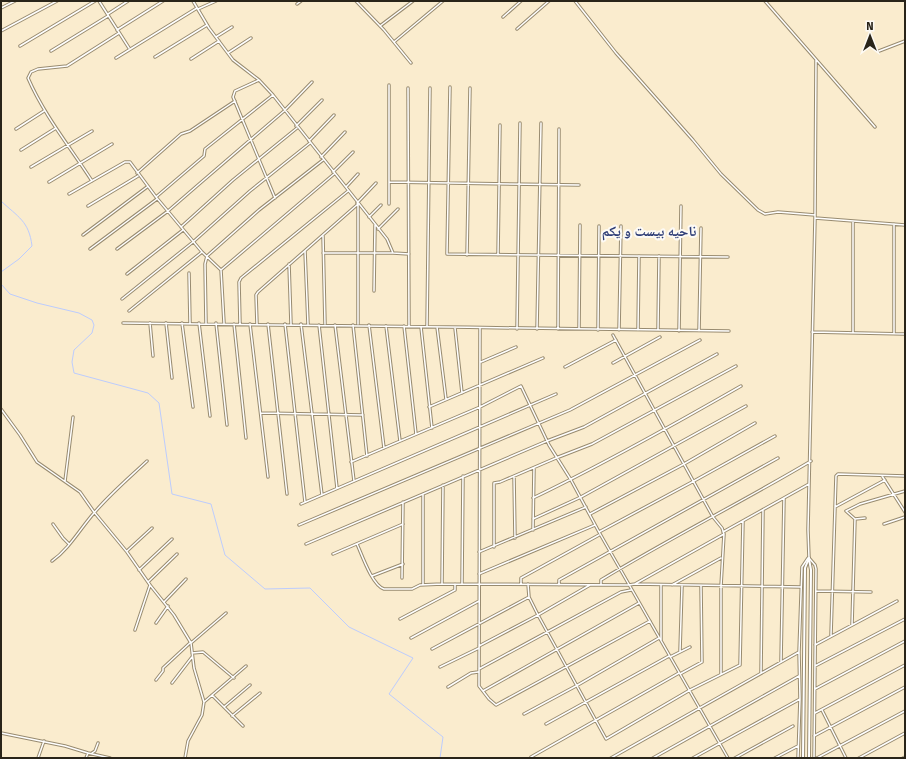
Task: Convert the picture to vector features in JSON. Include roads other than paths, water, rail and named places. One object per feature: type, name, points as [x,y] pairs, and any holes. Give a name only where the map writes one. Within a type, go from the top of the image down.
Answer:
[{"type":"street","points":[[1,8],[15,1]]},
{"type":"street","points":[[1,31],[57,1]]},
{"type":"street","points":[[20,46],[95,1]]},
{"type":"street","points":[[99,1],[130,49]]},
{"type":"street","points":[[51,51],[128,1]]},
{"type":"street","points":[[117,30],[163,1]]},
{"type":"street","points":[[194,1],[207,25],[228,54],[233,60],[259,80],[273,95],[284,111],[386,239],[393,253]]},
{"type":"street","points":[[116,58],[197,8],[216,1]]},
{"type":"street","points":[[297,4],[301,1]]},
{"type":"street","points":[[356,1],[412,63]]},
{"type":"street","points":[[380,26],[413,1]]},
{"type":"street","points":[[394,42],[443,1]]},
{"type":"street","points":[[503,17],[522,1]]},
{"type":"street","points":[[517,29],[550,1]]},
{"type":"street","points":[[575,1],[616,53],[721,174],[758,210],[765,214],[778,212],[815,215]]},
{"type":"street","points":[[765,1],[875,127]]},
{"type":"street","points":[[155,57],[207,25]]},
{"type":"street","points":[[216,37],[232,27]]},
{"type":"street","points":[[92,181],[35,95],[28,78],[31,72],[38,69],[67,66],[119,33]]},
{"type":"street","points":[[228,54],[251,38]]},
{"type":"street","points":[[191,59],[219,41]]},
{"type":"street","points":[[879,51],[905,41]]},
{"type":"street","points":[[803,758],[805,568],[808,558],[811,461],[816,60]]},
{"type":"street","points":[[259,80],[235,91],[233,97],[275,198]]},
{"type":"street","points":[[117,248],[168,211],[284,111],[312,82]]},
{"type":"street","points":[[389,85],[389,204]]},
{"type":"street","points":[[450,87],[447,254],[728,257]]},
{"type":"street","points":[[408,88],[409,326]]},
{"type":"street","points":[[427,327],[430,88]]},
{"type":"street","points":[[467,255],[470,88]]},
{"type":"street","points":[[90,249],[156,198],[204,156],[205,150],[273,95]]},
{"type":"street","points":[[181,227],[233,180],[297,127],[322,100]]},
{"type":"street","points":[[137,173],[181,134],[190,131],[235,101]]},
{"type":"street","points":[[16,129],[45,110]]},
{"type":"street","points":[[122,299],[193,242],[309,142],[334,115]]},
{"type":"street","points":[[517,329],[520,123]]},
{"type":"street","points":[[537,329],[541,123]]},
{"type":"street","points":[[498,255],[500,125]]},
{"type":"street","points":[[21,150],[56,128]]},
{"type":"street","points":[[558,329],[559,130]]},
{"type":"street","points":[[31,167],[92,131]]},
{"type":"street","points":[[321,157],[345,132]]},
{"type":"street","points":[[50,182],[112,144]]},
{"type":"street","points":[[221,270],[333,173],[353,152]]},
{"type":"street","points":[[206,323],[205,264],[207,256],[275,198],[323,160]]},
{"type":"street","points":[[69,194],[125,162],[130,162],[147,187],[193,242],[221,270],[224,324]]},
{"type":"street","points":[[345,188],[358,174]]},
{"type":"street","points":[[88,206],[139,176]]},
{"type":"street","points":[[389,182],[579,185]]},
{"type":"street","points":[[257,324],[256,295],[258,292],[323,236],[358,203],[376,183]]},
{"type":"street","points":[[83,235],[147,187]]},
{"type":"street","points":[[240,324],[239,282],[241,278],[348,191]]},
{"type":"street","points":[[358,203],[358,325]]},
{"type":"street","points":[[369,217],[381,205]]},
{"type":"street","points":[[679,331],[681,206]]},
{"type":"street","points":[[378,229],[398,209]]},
{"type":"street","points":[[815,218],[905,225]]},
{"type":"street","points":[[853,221],[853,333]]},
{"type":"street","points":[[894,224],[894,334]]},
{"type":"street","points":[[374,291],[375,225]]},
{"type":"street","points":[[579,330],[580,225]]},
{"type":"street","points":[[598,330],[599,226]]},
{"type":"street","points":[[619,330],[621,226]]},
{"type":"street","points":[[699,331],[701,228]]},
{"type":"street","points":[[127,274],[183,230]]},
{"type":"street","points":[[323,236],[325,325]]},
{"type":"street","points":[[305,251],[308,324]]},
{"type":"street","points":[[130,311],[202,252]]},
{"type":"street","points":[[324,253],[409,254]]},
{"type":"street","points":[[638,330],[639,256]]},
{"type":"street","points":[[658,330],[659,256]]},
{"type":"street","points":[[289,264],[291,324]]},
{"type":"street","points":[[189,273],[190,323]]},
{"type":"street","points":[[123,323],[308,324],[455,328],[729,331]]},
{"type":"street","points":[[150,323],[153,356]]},
{"type":"street","points":[[166,323],[172,378]]},
{"type":"street","points":[[182,323],[192,407]]},
{"type":"street","points":[[199,323],[210,416]]},
{"type":"street","points":[[216,323],[227,425]]},
{"type":"street","points":[[234,324],[246,438]]},
{"type":"street","points":[[250,324],[268,477]]},
{"type":"street","points":[[268,324],[287,494]]},
{"type":"street","points":[[285,324],[305,502]]},
{"type":"street","points":[[301,324],[322,495]]},
{"type":"street","points":[[318,325],[337,488]]},
{"type":"street","points":[[335,325],[354,481]]},
{"type":"street","points":[[352,325],[367,456]]},
{"type":"street","points":[[370,325],[384,448]]},
{"type":"street","points":[[386,326],[400,441]]},
{"type":"street","points":[[404,326],[416,434]]},
{"type":"street","points":[[421,327],[432,428]]},
{"type":"street","points":[[437,327],[446,399]]},
{"type":"street","points":[[455,328],[462,392]]},
{"type":"street","points":[[480,328],[479,686],[496,705],[650,622]]},
{"type":"street","points":[[812,332],[905,334]]},
{"type":"street","points":[[613,335],[703,499],[724,533],[721,586],[721,674]]},
{"type":"street","points":[[614,363],[660,337]]},
{"type":"street","points":[[565,367],[616,340]]},
{"type":"street","points":[[299,525],[570,410],[700,340]]},
{"type":"street","points":[[480,362],[516,347]]},
{"type":"street","points":[[306,544],[463,476],[584,427],[717,354]]},
{"type":"street","points":[[429,407],[542,358]]},
{"type":"street","points":[[494,547],[494,483],[500,482],[592,444],[736,366]]},
{"type":"street","points":[[351,462],[480,407],[521,386],[556,458],[571,480],[609,551],[728,758]]},
{"type":"street","points":[[533,498],[571,480],[741,386]]},
{"type":"street","points":[[301,504],[556,394]]},
{"type":"street","points":[[533,519],[580,497],[746,406]]},
{"type":"street","points":[[1,409],[37,462],[80,492],[94,512],[127,552],[150,585],[168,606],[191,642],[192,656],[204,702],[202,715],[188,741],[185,758]]},
{"type":"street","points":[[261,413],[363,415]]},
{"type":"street","points":[[65,481],[73,417]]},
{"type":"street","points":[[590,514],[684,464],[756,423]]},
{"type":"street","points":[[521,584],[521,578],[599,533],[775,436]]},
{"type":"street","points":[[559,585],[559,580],[609,551],[778,458]]},
{"type":"street","points":[[52,562],[60,555],[94,512],[114,491],[147,461]]},
{"type":"street","points":[[601,585],[600,580],[619,568],[714,517],[811,461]]},
{"type":"street","points":[[533,530],[534,467]]},
{"type":"street","points":[[831,635],[836,476],[838,474],[905,476]]},
{"type":"street","points":[[462,584],[463,476]]},
{"type":"street","points":[[514,476],[515,538]]},
{"type":"street","points":[[882,476],[905,512]]},
{"type":"street","points":[[835,507],[885,480]]},
{"type":"street","points":[[357,544],[372,576],[381,588],[384,589],[412,589],[423,585],[442,584],[629,586],[810,483]]},
{"type":"street","points":[[442,584],[443,485]]},
{"type":"street","points":[[865,518],[855,519],[847,513],[847,510],[860,504],[905,491]]},
{"type":"street","points":[[423,494],[423,585]]},
{"type":"street","points":[[782,662],[784,498]]},
{"type":"street","points":[[402,578],[403,502]]},
{"type":"street","points":[[479,552],[494,547],[586,507]]},
{"type":"street","points":[[761,673],[763,510]]},
{"type":"street","points":[[884,524],[905,517]]},
{"type":"street","points":[[852,625],[855,519]]},
{"type":"street","points":[[528,584],[529,597],[547,633],[606,739],[690,690],[740,664],[744,520]]},
{"type":"street","points":[[53,524],[69,544]]},
{"type":"street","points":[[333,554],[403,524]]},
{"type":"street","points":[[479,574],[595,525]]},
{"type":"street","points":[[127,552],[152,528]]},
{"type":"street","points":[[139,570],[172,539]]},
{"type":"street","points":[[148,582],[177,554]]},
{"type":"street","points":[[671,586],[722,557]]},
{"type":"street","points":[[798,758],[800,699],[799,652],[802,567],[808,558]]},
{"type":"street","points":[[808,558],[816,567],[814,758]]},
{"type":"street","points":[[808,558],[811,570],[809,758]]},
{"type":"street","points":[[372,576],[403,564]]},
{"type":"street","points":[[164,602],[186,579]]},
{"type":"street","points":[[400,619],[455,590],[455,584]]},
{"type":"street","points":[[634,584],[661,586],[801,587]]},
{"type":"street","points":[[135,630],[150,585]]},
{"type":"street","points":[[440,667],[538,615],[590,585]]},
{"type":"street","points":[[660,641],[661,586]]},
{"type":"street","points":[[680,651],[682,586]]},
{"type":"street","points":[[531,756],[702,662],[701,586]]},
{"type":"street","points":[[448,687],[621,592],[632,590]]},
{"type":"street","points":[[816,591],[872,592]]},
{"type":"street","points":[[432,649],[529,597]]},
{"type":"street","points":[[411,638],[479,601]]},
{"type":"street","points":[[815,645],[831,635],[897,601]]},
{"type":"street","points":[[483,691],[639,603]]},
{"type":"street","points":[[156,623],[168,606]]},
{"type":"street","points":[[156,680],[163,671],[163,668],[226,613]]},
{"type":"street","points":[[815,666],[905,619]]},
{"type":"street","points":[[524,714],[659,638]]},
{"type":"street","points":[[815,689],[905,641]]},
{"type":"street","points":[[546,724],[670,656],[690,647]]},
{"type":"street","points":[[192,653],[202,652],[234,678]]},
{"type":"street","points":[[611,758],[799,652]]},
{"type":"street","points":[[172,683],[192,656]]},
{"type":"street","points":[[815,713],[905,665]]},
{"type":"street","points":[[204,702],[234,678],[246,666]]},
{"type":"street","points":[[653,758],[799,676]]},
{"type":"street","points":[[224,707],[250,685]]},
{"type":"street","points":[[814,736],[905,687]]},
{"type":"street","points":[[232,716],[260,693]]},
{"type":"street","points":[[212,695],[243,726]]},
{"type":"street","points":[[693,758],[800,699]]},
{"type":"street","points":[[822,710],[846,758]]},
{"type":"street","points":[[817,758],[905,710]]},
{"type":"street","points":[[735,758],[794,726]]},
{"type":"street","points":[[1,733],[44,741],[110,758]]},
{"type":"street","points":[[859,758],[905,733]]},
{"type":"street","points":[[38,758],[44,741]]},
{"type":"street","points":[[91,754],[95,751],[98,743]]},
{"type":"street","points":[[775,758],[798,746]]},
{"type":"street","points":[[86,758],[88,753]]},
{"type":"waterway","points":[[1,201],[22,220],[31,238],[32,246],[19,259],[1,272]]},
{"type":"waterway","points":[[1,284],[10,294],[37,303],[79,313],[92,320],[94,325],[92,333],[74,350],[72,362],[74,373],[148,393],[159,403],[172,494],[211,504],[225,555],[265,589],[310,588],[349,627],[413,658],[389,694],[443,737],[440,758]]},
{"type":"district","name":"ناحیه بیست و یکم","points":[[649,231]]}]
